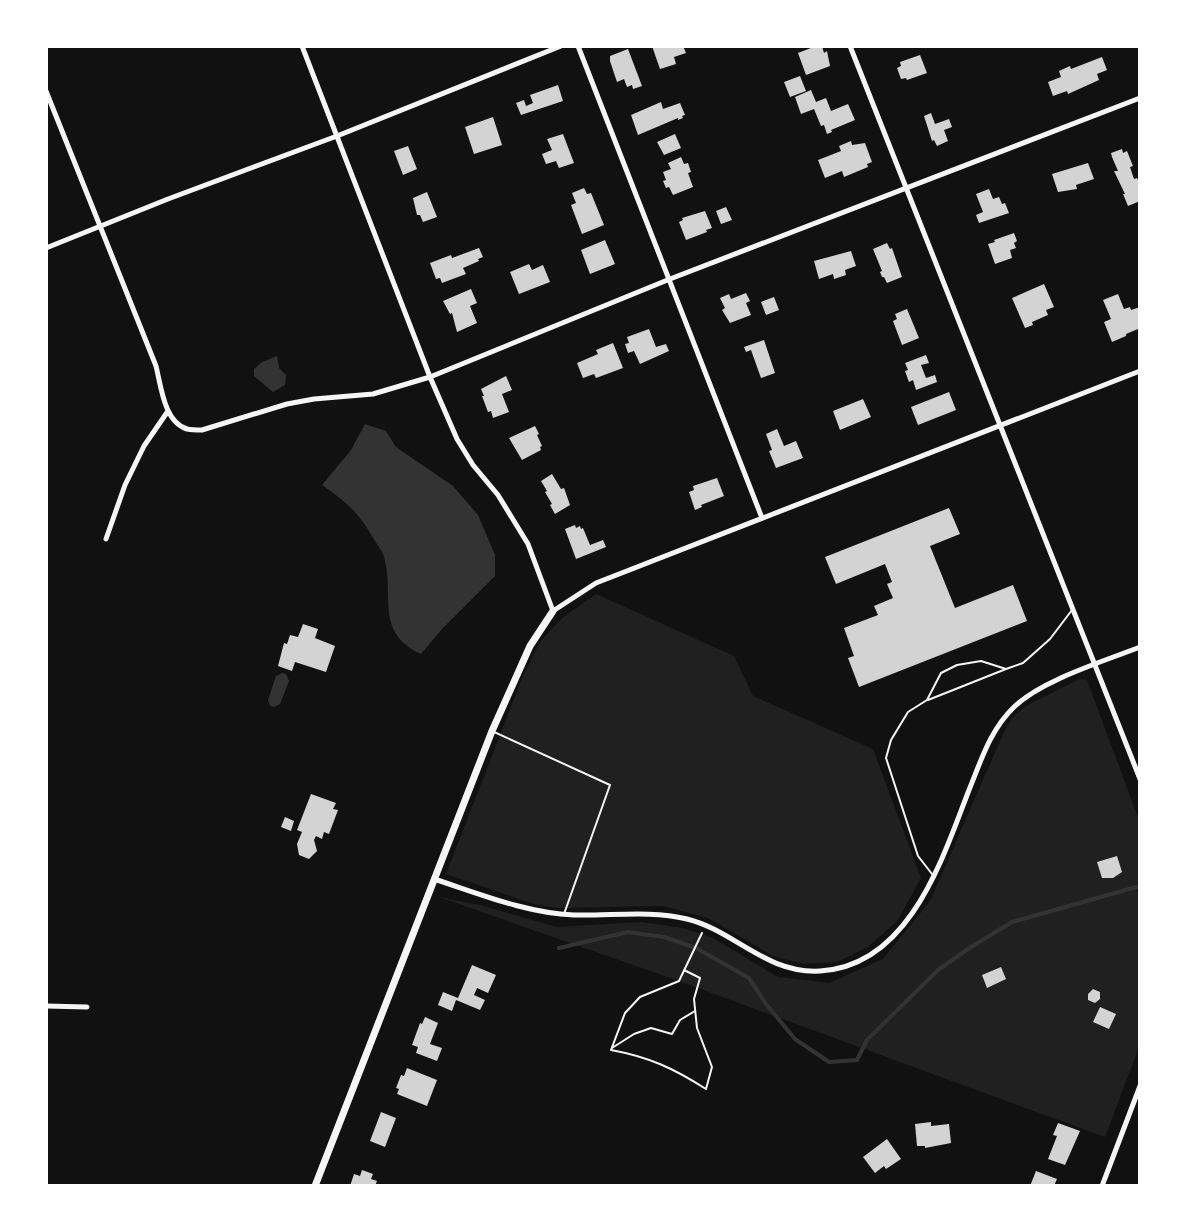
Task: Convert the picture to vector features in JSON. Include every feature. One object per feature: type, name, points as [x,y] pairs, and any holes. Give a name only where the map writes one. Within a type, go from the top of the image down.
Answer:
[{"type":"street","points":[[302,46],[430,377],[457,439],[473,465],[498,495],[528,544],[553,611]]},
{"type":"street","points":[[46,248],[168,199],[337,136],[561,46]]},
{"type":"street","points":[[578,46],[762,518]]},
{"type":"street","points":[[850,46],[1140,779]]},
{"type":"street","points":[[46,91],[156,366],[168,411],[177,424],[188,429],[202,430],[286,404],[373,394],[430,377],[670,279],[1140,98]]},
{"type":"street","points":[[315,1185],[492,731],[530,646],[553,611],[596,583],[1140,371]]},
{"type":"street","points":[[106,539],[125,484],[144,447],[168,411]]},
{"type":"street","points":[[434,879],[532,911],[564,914],[659,914],[688,919],[706,926],[765,960],[792,969],[820,971],[848,966],[873,954],[904,926],[933,876],[987,744],[1003,719],[1024,698],[1044,686],[1140,647]]},
{"type":"street","points":[[46,1006],[87,1007]]},
{"type":"street","points":[[1102,1185],[1140,1086]]},
{"type":"lane","points":[[933,876],[918,856],[886,758],[891,740],[908,712],[927,700],[1023,663],[1050,639],[1072,609]]},
{"type":"lane","points":[[927,700],[941,673],[957,664],[981,661],[1006,669]]},
{"type":"lane","points":[[492,731],[610,785],[564,914]]},
{"type":"lane","points":[[1131,1107],[1140,1110]]},
{"type":"path","points":[[610,1050],[625,1013],[640,997],[679,981],[701,936]]},
{"type":"path","points":[[610,1050],[641,1055],[678,1071],[706,1089],[712,1067],[697,1028],[694,999],[700,978],[684,970]]},
{"type":"path","points":[[610,1050],[634,1034],[651,1028],[672,1034],[680,1020],[695,1011]]},
{"type":"shaded area","points":[[277,356],[279,368],[286,375],[285,385],[273,392],[254,376],[254,369],[262,362]]},
{"type":"shaded area","points":[[365,424],[386,431],[396,447],[453,486],[478,515],[495,555],[495,576],[442,629],[421,654],[406,645],[397,635],[392,624],[389,612],[387,571],[382,551],[353,510],[322,485],[351,450]]},
{"type":"shaded area","points":[[596,594],[734,656],[753,696],[873,749],[921,878],[898,920],[868,947],[837,962],[805,964],[775,957],[708,918],[663,906],[556,908],[534,904],[446,874],[523,676],[540,642],[562,618]]},
{"type":"shaded area","points":[[286,674],[289,681],[280,704],[270,706],[268,700],[276,676]]},
{"type":"shaded area","points":[[1080,679],[1087,680],[1139,820],[1139,1047],[1105,1137],[679,981],[439,897],[480,905],[557,927],[641,922],[683,928],[713,938],[778,977],[829,983],[883,959],[930,901],[1012,718],[1026,706]]},
{"type":"building","points":[[652,46],[683,46],[686,53],[674,57],[676,64],[660,69]]},
{"type":"building","points":[[822,46],[824,53],[827,51],[830,66],[806,75],[798,53]]},
{"type":"building","points":[[628,49],[642,86],[633,89],[632,85],[627,87],[624,79],[617,82],[610,61],[610,56]]},
{"type":"building","points":[[920,55],[927,73],[907,80],[906,78],[901,79],[897,68],[901,66],[900,62]]},
{"type":"building","points":[[1102,57],[1107,70],[1097,74],[1099,80],[1068,94],[1067,91],[1053,96],[1048,82],[1061,77],[1059,71],[1070,66],[1071,69]]},
{"type":"building","points":[[800,76],[806,91],[790,97],[784,82]]},
{"type":"building","points":[[558,85],[563,101],[521,115],[516,103],[524,100],[526,106],[533,103],[530,95]]},
{"type":"building","points":[[811,90],[816,102],[826,98],[831,111],[848,104],[855,120],[827,134],[814,109],[801,114],[795,97]]},
{"type":"building","points":[[661,102],[663,109],[680,103],[685,115],[682,116],[683,118],[638,135],[631,115]]},
{"type":"building","points":[[931,113],[935,124],[949,119],[952,127],[944,130],[948,141],[937,146],[934,140],[932,141],[924,116]]},
{"type":"building","points":[[493,117],[502,145],[474,154],[465,127]]},
{"type":"building","points":[[563,134],[574,163],[559,168],[556,161],[546,164],[542,154],[552,150],[547,139]]},
{"type":"building","points":[[675,134],[681,148],[664,155],[657,142]]},
{"type":"building","points":[[851,141],[852,145],[865,143],[872,162],[867,164],[868,167],[844,177],[842,171],[825,178],[818,160],[841,151],[839,146]]},
{"type":"building","points":[[408,146],[417,169],[403,175],[394,151]]},
{"type":"building","points":[[1122,149],[1123,153],[1127,151],[1133,166],[1130,167],[1134,179],[1137,178],[1140,184],[1140,201],[1128,206],[1114,171],[1118,171],[1111,153]]},
{"type":"building","points":[[681,157],[684,164],[688,163],[691,172],[688,173],[693,187],[673,195],[669,187],[666,188],[663,172],[671,169],[668,163]]},
{"type":"building","points":[[1088,163],[1094,179],[1076,185],[1077,189],[1058,192],[1052,174]]},
{"type":"building","points":[[584,188],[587,194],[591,193],[604,225],[582,234],[571,205],[576,203],[572,193]]},
{"type":"building","points":[[989,189],[993,199],[999,197],[1002,204],[1005,203],[1009,213],[979,223],[976,215],[983,212],[976,194]]},
{"type":"building","points":[[427,192],[437,217],[423,222],[420,215],[417,215],[413,198]]},
{"type":"building","points":[[726,207],[732,220],[721,224],[716,211]]},
{"type":"building","points":[[705,211],[712,228],[686,240],[679,222],[683,220],[682,218]]},
{"type":"building","points":[[1014,233],[1017,241],[1014,243],[1016,248],[1010,250],[1012,258],[995,264],[988,244]]},
{"type":"building","points":[[605,240],[615,264],[590,274],[581,250]]},
{"type":"building","points":[[887,243],[890,249],[892,248],[902,277],[887,283],[882,277],[880,272],[882,271],[873,249]]},
{"type":"building","points":[[479,248],[483,257],[463,268],[466,274],[442,283],[440,278],[436,279],[430,263]]},
{"type":"building","points":[[851,251],[856,266],[845,270],[846,275],[834,279],[833,274],[819,279],[814,261]]},
{"type":"building","points":[[529,264],[532,270],[543,265],[550,282],[519,294],[510,272]]},
{"type":"building","points":[[1044,284],[1054,307],[1046,310],[1048,315],[1025,328],[1012,298]]},
{"type":"building","points":[[471,289],[477,303],[470,306],[477,323],[457,332],[452,313],[450,314],[443,301]]},
{"type":"building","points":[[746,293],[750,301],[746,303],[751,315],[730,323],[722,310],[725,308],[720,298],[729,294],[731,299]]},
{"type":"building","points":[[1118,294],[1124,309],[1130,307],[1131,310],[1140,307],[1140,326],[1112,342],[1104,322],[1111,319],[1103,300]]},
{"type":"building","points":[[774,297],[779,310],[766,315],[761,302]]},
{"type":"building","points":[[907,309],[919,338],[902,345],[893,321],[897,319],[895,314]]},
{"type":"building","points":[[649,329],[656,347],[666,344],[669,351],[640,364],[634,351],[628,353],[625,344],[629,343],[627,337]]},
{"type":"building","points":[[764,340],[775,373],[761,378],[751,350],[746,352],[744,347]]},
{"type":"building","points":[[613,343],[623,368],[596,378],[594,374],[583,378],[577,363],[598,354],[596,350]]},
{"type":"building","points":[[926,355],[929,363],[921,365],[926,378],[935,375],[937,382],[916,390],[913,380],[909,382],[905,363]]},
{"type":"building","points":[[506,376],[512,390],[502,394],[509,412],[493,418],[491,411],[488,412],[481,389]]},
{"type":"building","points":[[949,392],[956,410],[918,425],[911,407]]},
{"type":"building","points":[[863,399],[871,417],[840,430],[833,411]]},
{"type":"building","points":[[535,426],[542,446],[541,450],[522,460],[509,438]]},
{"type":"building","points":[[777,429],[784,446],[796,441],[803,458],[776,468],[769,451],[772,450],[766,434]]},
{"type":"building","points":[[552,474],[561,489],[564,488],[570,505],[555,514],[541,481]]},
{"type":"building","points":[[717,478],[724,496],[701,505],[702,507],[695,510],[689,492],[694,490],[693,486]]},
{"type":"building","points":[[949,508],[960,534],[930,546],[955,608],[1013,585],[1027,621],[859,687],[848,658],[854,656],[844,628],[878,615],[874,606],[893,598],[887,584],[892,582],[885,564],[836,584],[825,557]]},
{"type":"building","points":[[575,525],[576,528],[580,526],[581,529],[583,528],[590,545],[603,540],[606,547],[576,559],[565,529]]},
{"type":"building","points":[[303,624],[318,629],[315,638],[335,646],[326,672],[295,662],[292,671],[278,666],[284,643],[287,644],[290,635],[298,637]]},
{"type":"building","points":[[311,794],[336,803],[333,809],[338,810],[329,834],[324,832],[322,839],[316,836],[314,840],[317,851],[309,859],[299,855],[297,844],[302,832],[297,830]]},
{"type":"building","points":[[285,817],[294,821],[291,831],[281,827]]},
{"type":"building","points":[[1117,856],[1122,872],[1113,878],[1102,878],[1097,862]]},
{"type":"building","points":[[472,965],[496,975],[488,993],[477,988],[474,995],[485,1000],[480,1010],[456,1000],[452,1011],[438,1005],[443,992],[458,998]]},
{"type":"building","points":[[1001,967],[1006,979],[987,988],[982,975]]},
{"type":"building","points":[[1093,989],[1100,992],[1100,999],[1095,1003],[1088,1000],[1088,994]]},
{"type":"building","points":[[1100,1007],[1116,1014],[1109,1029],[1093,1022]]},
{"type":"building","points":[[425,1017],[438,1023],[430,1044],[442,1048],[437,1061],[416,1053],[418,1047],[412,1045],[420,1023],[422,1024]]},
{"type":"building","points":[[407,1068],[437,1080],[427,1106],[397,1094],[399,1089],[396,1088],[401,1075],[404,1076]]},
{"type":"building","points":[[381,1112],[396,1118],[385,1147],[370,1141]]},
{"type":"building","points":[[931,1122],[931,1126],[949,1124],[951,1143],[925,1148],[925,1146],[917,1146],[915,1124]]},
{"type":"building","points":[[1058,1123],[1080,1131],[1065,1165],[1048,1159],[1057,1136],[1053,1135]]},
{"type":"building","points":[[887,1139],[901,1159],[886,1169],[884,1166],[875,1173],[863,1157]]},
{"type":"building","points":[[362,1170],[373,1174],[371,1179],[377,1181],[375,1186],[350,1186],[354,1174],[360,1176]]},
{"type":"building","points":[[1036,1171],[1057,1179],[1054,1186],[1030,1186]]},
{"type":"waterway","points":[[559,948],[628,932],[664,937],[696,948],[749,978],[766,1004],[795,1039],[829,1062],[857,1060],[867,1040],[938,970],[971,947],[1012,922],[1140,886]]}]
